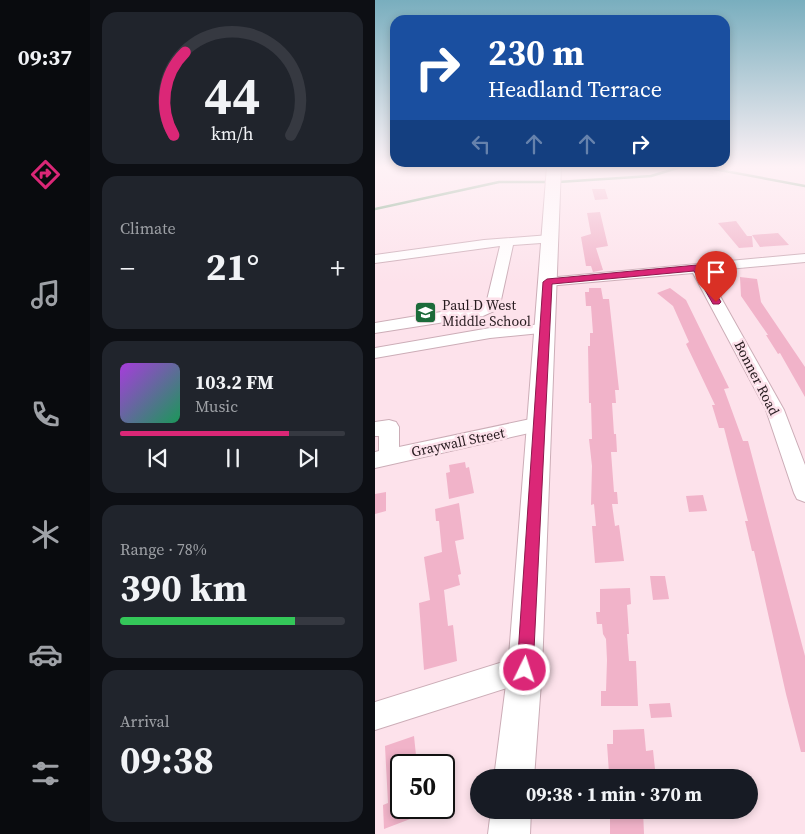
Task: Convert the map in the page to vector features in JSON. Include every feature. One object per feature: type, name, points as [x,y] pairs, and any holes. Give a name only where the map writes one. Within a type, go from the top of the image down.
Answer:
[{"type":"main road","points":[[515,769],[525,670],[552,205]]},
{"type":"main road","points":[[509,834],[510,819]]},
{"type":"street","points":[[378,259],[381,266],[459,254],[462,248],[550,239]]},
{"type":"street","points":[[375,328],[483,311],[489,308],[495,300],[507,242]]},
{"type":"street","points":[[547,282],[805,258]]},
{"type":"street","name":"Bonner Road","points":[[697,268],[775,410],[805,493]]},
{"type":"street","points":[[375,353],[490,333],[545,329]]},
{"type":"street","name":"Graywall Street","points":[[382,458],[540,424]]},
{"type":"street","points":[[375,429],[389,426],[382,458]]},
{"type":"street","points":[[375,716],[525,670]]},
{"type":"building","points":[[600,212],[608,246],[596,248],[603,270],[593,272],[591,266],[586,266],[581,237],[591,234],[587,213]]},
{"type":"building","points":[[736,221],[747,236],[752,236],[753,247],[739,248],[718,223]]},
{"type":"building","points":[[778,233],[789,245],[760,247],[752,235]]},
{"type":"building","points":[[740,277],[757,279],[761,302],[805,367],[805,397],[780,353],[778,354],[766,335],[768,335],[741,296]]},
{"type":"building","points":[[589,288],[601,288],[603,299],[609,299],[619,390],[615,390],[616,403],[612,403],[617,452],[611,452],[614,492],[617,492],[618,504],[612,504],[615,526],[619,525],[624,561],[595,563],[592,526],[596,526],[594,504],[591,505],[592,466],[589,439],[592,439],[588,346],[590,346],[590,333],[593,333],[591,306],[586,306],[585,292],[589,292]]},
{"type":"building","points":[[670,288],[686,300],[729,388],[724,389],[743,441],[748,441],[805,656],[805,752],[801,752],[786,694],[754,551],[752,551],[745,521],[748,521],[724,428],[719,428],[712,405],[715,405],[686,344],[689,342],[673,306],[657,293]]},
{"type":"building","points":[[465,462],[466,468],[469,467],[474,493],[449,499],[446,473],[450,472],[449,465]]},
{"type":"building","points":[[386,492],[386,511],[375,514],[375,494]]},
{"type":"building","points":[[703,495],[707,511],[689,512],[686,496]]},
{"type":"building","points":[[459,503],[464,539],[455,541],[461,574],[458,575],[460,585],[444,590],[448,626],[453,625],[457,661],[424,670],[419,603],[430,600],[424,557],[442,552],[439,521],[436,521],[435,509]]},
{"type":"building","points":[[650,576],[665,576],[669,599],[653,600]]},
{"type":"building","points":[[630,588],[631,604],[627,605],[629,634],[627,634],[629,661],[636,661],[638,706],[601,706],[601,691],[606,691],[607,660],[606,639],[603,634],[602,624],[597,624],[596,612],[600,612],[600,589]]},
{"type":"building","points":[[670,703],[672,717],[651,718],[649,704]]},
{"type":"building","points":[[644,729],[646,751],[653,750],[655,769],[609,769],[607,744],[613,744],[613,730]]},
{"type":"building","points":[[414,736],[416,754],[390,754],[390,819],[410,819],[384,829],[383,805],[388,803],[385,746]]},
{"type":"building","points":[[610,819],[643,819],[644,834],[610,834]]},
{"type":"waterway","points":[[375,209],[394,205]]},
{"type":"place","name":"Paul D West Middle School","points":[[426,313]]},
{"type":"route","points":[[525,670],[547,282],[697,268],[716,302]]}]
